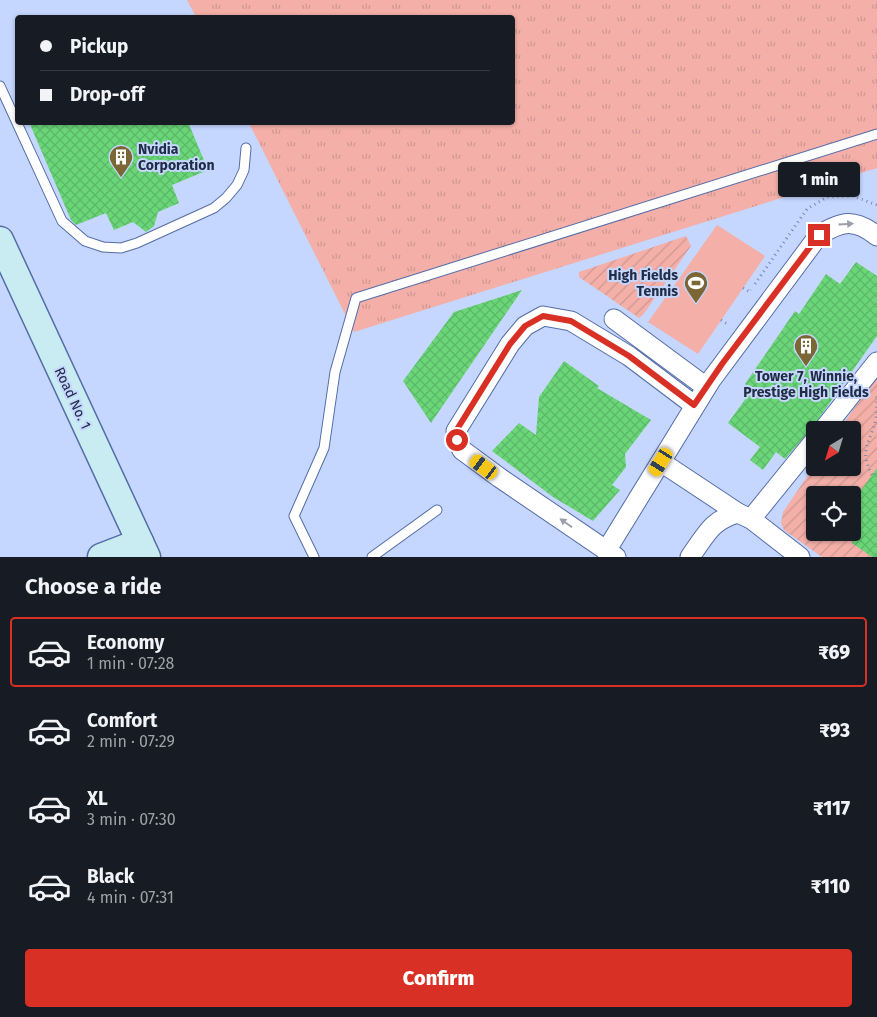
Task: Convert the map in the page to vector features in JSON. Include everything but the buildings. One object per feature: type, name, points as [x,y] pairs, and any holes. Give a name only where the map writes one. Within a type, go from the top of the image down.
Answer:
[{"type":"street","points":[[694,405],[629,356],[571,321],[543,316],[525,326],[510,344],[456,431],[457,440],[462,450],[611,554],[694,405],[819,235],[835,225],[853,223],[877,236]]},
{"type":"street","name":"Road No. 1","points":[[0,240],[144,550]]},
{"type":"street","points":[[614,319],[706,387]]},
{"type":"street","points":[[830,421],[877,362]]},
{"type":"street","points":[[690,557],[714,524],[726,516],[745,516],[806,450]]},
{"type":"street","points":[[661,462],[745,516],[800,557]]},
{"type":"street","points":[[101,557],[144,550]]},
{"type":"lane","points":[[0,86],[15,119]]},
{"type":"lane","points":[[18,125],[62,221],[85,240],[103,247],[121,248],[137,243],[214,208],[238,185],[244,170],[246,148]]},
{"type":"lane","points":[[314,557],[294,516],[324,448],[335,372],[356,298],[877,134]]},
{"type":"lane","points":[[372,557],[437,510]]},
{"type":"path","points":[[872,475],[865,462],[865,454],[876,418],[877,393]]},
{"type":"path","points":[[871,432],[877,427]]},
{"type":"green space","points":[[187,0],[877,0],[877,168],[354,332],[250,125],[515,125],[515,15],[195,15]]},
{"type":"green space","name":"High Fields Tennis","points":[[717,225],[765,256],[698,354],[648,322]]},
{"type":"green space","points":[[686,236],[691,246],[639,318],[579,277],[579,272]]},
{"type":"green space","points":[[877,376],[877,557],[822,557],[784,530],[781,523],[783,512],[808,476],[861,476],[861,421],[845,421]]},
{"type":"place","name":"Nvidia Corporation","points":[[121,178]]},
{"type":"place","name":"High Fields Tennis","points":[[696,304]]},
{"type":"place","name":"Tower 7, Winnie, Prestige High Fields","points":[[806,367]]},
{"type":"route","points":[[457,440],[456,431],[510,344],[525,326],[543,316],[571,321],[629,356],[694,405],[722,364],[819,235]]}]
